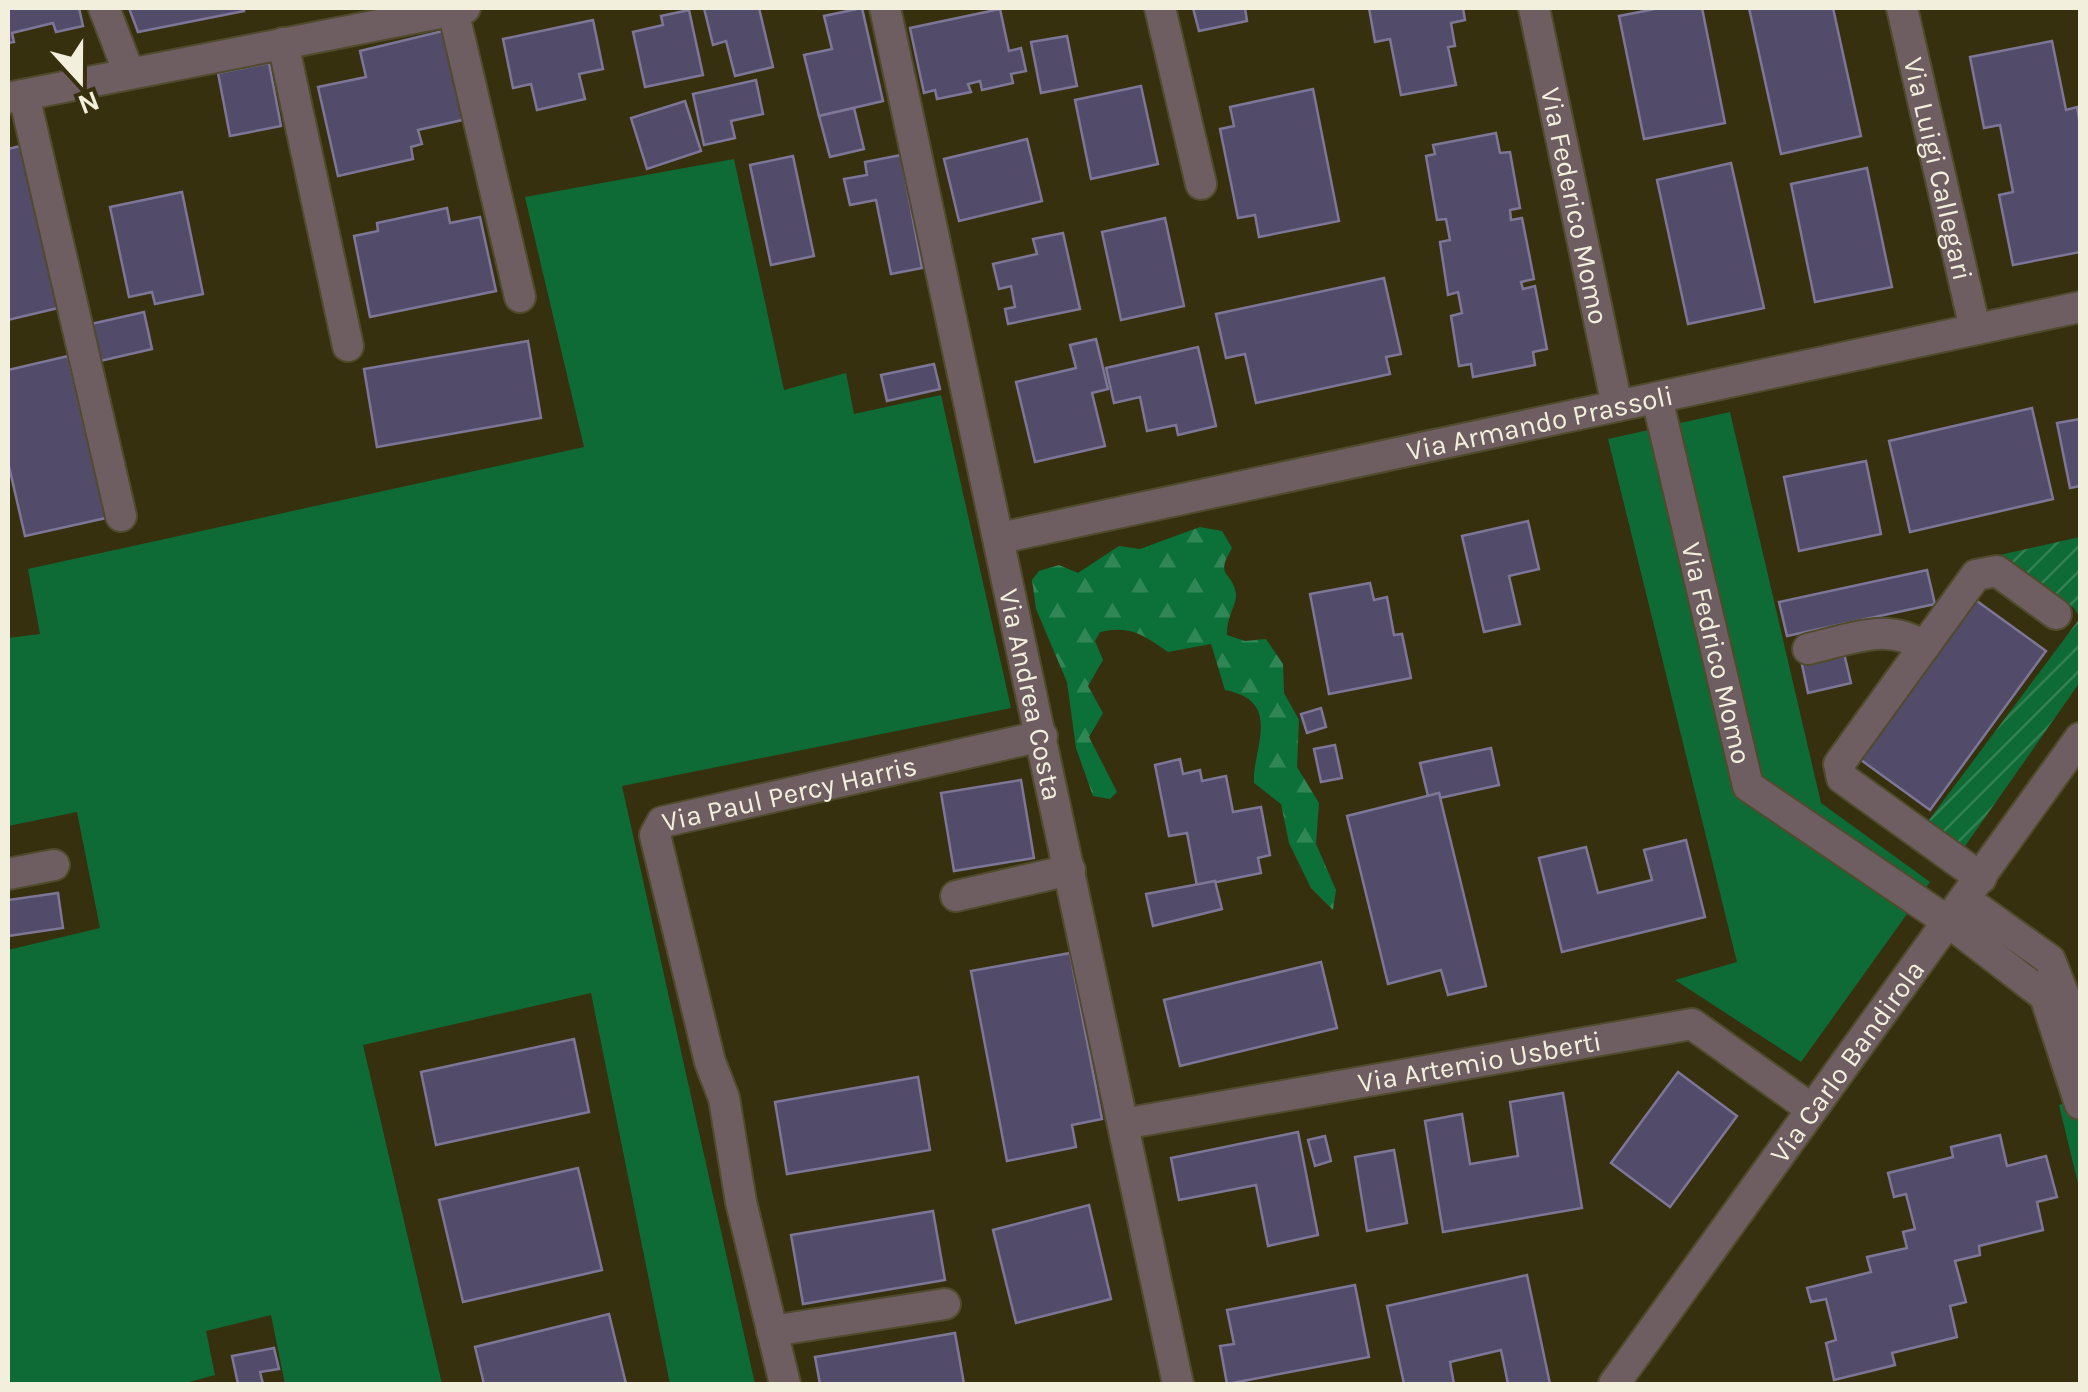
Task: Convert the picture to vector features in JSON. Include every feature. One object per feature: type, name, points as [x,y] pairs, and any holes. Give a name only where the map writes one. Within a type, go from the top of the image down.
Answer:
[{"type":"street","points":[[104,8],[129,73]]},
{"type":"street","name":"Via Andrea Costa","points":[[885,8],[1178,1384]]},
{"type":"street","points":[[1160,8],[1201,184]]},
{"type":"street","name":"Via Federico Momo","points":[[1534,8],[1617,406]]},
{"type":"street","name":"Via Luigi Callegari","points":[[1902,8],[1975,329]]},
{"type":"street","points":[[121,516],[16,96],[459,9],[520,297]]},
{"type":"street","points":[[283,43],[348,346]]},
{"type":"street","name":"Via Armando Prassoli","points":[[1000,538],[2080,307]]},
{"type":"street","name":"Via Fedrico Momo","points":[[1656,398],[1748,786],[1966,901]]},
{"type":"street","points":[[2056,614],[1996,571],[1976,575],[1840,764],[1842,778],[1966,901],[2045,996],[2080,1104]]},
{"type":"street","points":[[1808,649],[1888,631],[1908,635],[1924,647]]},
{"type":"street","name":"Via Paul Percy Harris","points":[[784,1384],[741,1202],[724,1098],[710,1062],[655,835],[662,822],[1042,736]]},
{"type":"street","name":"Via Carlo Bandirola","points":[[1614,1384],[2080,738]]},
{"type":"street","points":[[8,874],[54,865]]},
{"type":"street","points":[[956,896],[1070,870]]},
{"type":"street","points":[[1966,901],[2050,960],[2080,1037]]},
{"type":"street","name":"Via Artemio Usberti","points":[[1123,1124],[1692,1024],[1810,1108]]},
{"type":"street","points":[[772,1332],[945,1304]]},
{"type":"green space","points":[[734,159],[784,390],[846,373],[854,414],[941,395],[1011,708],[622,786],[755,1384],[670,1384],[591,993],[363,1045],[442,1384],[285,1384],[271,1315],[206,1331],[215,1375],[182,1384],[8,1384],[8,950],[100,928],[77,812],[8,826],[8,638],[40,634],[28,569],[584,447],[525,197]]},
{"type":"green space","points":[[1730,412],[1821,803],[1930,882],[1801,1062],[1675,980],[1737,962],[1608,439]]},
{"type":"green space","points":[[1200,527],[1222,531],[1232,548],[1224,565],[1236,594],[1227,635],[1245,641],[1266,639],[1283,664],[1284,693],[1299,720],[1297,767],[1319,803],[1316,844],[1336,890],[1333,910],[1311,888],[1289,843],[1281,804],[1254,783],[1260,715],[1243,696],[1225,690],[1211,644],[1168,652],[1136,633],[1100,632],[1095,641],[1103,660],[1088,686],[1103,713],[1089,737],[1117,792],[1110,799],[1093,796],[1076,748],[1067,682],[1036,609],[1032,580],[1039,571],[1059,565],[1078,573],[1119,546],[1140,549]]},
{"type":"green space","points":[[2080,537],[2080,618],[2074,608],[1991,557]]},
{"type":"green space","points":[[2080,618],[2080,682],[1963,849],[1926,824]]},
{"type":"green space","points":[[2080,1097],[2080,1192],[2059,1105]]},
{"type":"building","points":[[8,8],[79,8],[83,26],[56,32],[53,23],[12,33],[14,42],[8,43]]},
{"type":"building","points":[[129,8],[243,8],[244,11],[138,32]]},
{"type":"building","points":[[704,8],[759,8],[773,67],[735,76],[726,41],[713,45]]},
{"type":"building","points":[[862,8],[883,101],[819,116],[804,55],[832,49],[824,16]]},
{"type":"building","points":[[1193,8],[1245,8],[1247,21],[1199,31]]},
{"type":"building","points":[[1369,8],[1463,8],[1465,20],[1451,23],[1455,46],[1448,47],[1456,85],[1401,95],[1390,39],[1375,42]]},
{"type":"building","points":[[1660,8],[1702,8],[1725,123],[1644,139],[1619,16]]},
{"type":"building","points":[[1749,8],[1833,8],[1861,136],[1781,154]]},
{"type":"building","points":[[1000,9],[1009,51],[1021,48],[1026,71],[1011,74],[1013,83],[982,90],[980,81],[968,84],[971,92],[937,99],[935,90],[924,93],[910,28]]},
{"type":"building","points":[[689,10],[703,75],[645,87],[633,32],[663,25],[661,16]]},
{"type":"building","points":[[593,20],[603,69],[579,74],[585,99],[537,110],[531,84],[513,88],[503,39]]},
{"type":"building","points":[[447,30],[467,119],[418,130],[422,144],[411,147],[413,159],[338,176],[318,87],[366,77],[360,51]]},
{"type":"building","points":[[1067,36],[1077,86],[1041,93],[1031,42]]},
{"type":"building","points":[[2052,41],[2066,110],[2077,107],[2080,125],[2080,252],[2013,265],[1999,195],[2013,192],[2000,125],[1984,128],[1970,57]]},
{"type":"building","points":[[269,63],[281,126],[230,136],[218,73]]},
{"type":"building","points":[[756,80],[763,114],[731,121],[735,138],[704,145],[693,94]]},
{"type":"building","points":[[1141,86],[1158,164],[1091,179],[1075,100]]},
{"type":"building","points":[[1313,89],[1339,221],[1259,237],[1255,215],[1238,218],[1220,129],[1234,126],[1230,107]]},
{"type":"building","points":[[685,101],[701,151],[647,169],[631,118]]},
{"type":"building","points":[[854,108],[864,149],[830,157],[819,116]]},
{"type":"building","points":[[1496,133],[1500,153],[1510,152],[1520,208],[1510,210],[1511,220],[1522,218],[1534,279],[1521,282],[1523,289],[1535,286],[1547,349],[1533,352],[1535,365],[1473,377],[1471,364],[1459,366],[1451,316],[1462,313],[1458,292],[1448,295],[1440,242],[1450,240],[1446,219],[1437,220],[1426,156],[1435,154],[1433,145]]},
{"type":"building","points":[[1027,139],[1042,201],[959,221],[944,159]]},
{"type":"building","points":[[20,146],[58,308],[8,320],[8,149]]},
{"type":"building","points":[[901,155],[922,268],[891,274],[876,200],[850,205],[844,179],[867,175],[865,162]]},
{"type":"building","points":[[793,156],[814,256],[771,265],[750,165]]},
{"type":"building","points":[[1731,163],[1764,308],[1688,324],[1657,180]]},
{"type":"building","points":[[1867,168],[1892,287],[1815,302],[1791,184]]},
{"type":"building","points":[[182,192],[203,294],[155,304],[152,292],[129,297],[110,207]]},
{"type":"building","points":[[447,208],[450,223],[480,217],[496,291],[370,317],[354,236],[378,231],[377,223]]},
{"type":"building","points":[[1165,218],[1184,306],[1121,320],[1102,232]]},
{"type":"building","points":[[1063,233],[1080,309],[1008,324],[1005,309],[1015,307],[1011,286],[999,289],[993,264],[1037,254],[1033,239]]},
{"type":"building","points":[[1384,278],[1401,354],[1386,357],[1390,374],[1256,403],[1245,354],[1226,358],[1216,314]]},
{"type":"building","points":[[144,312],[152,349],[100,361],[91,324]]},
{"type":"building","points":[[1096,339],[1108,389],[1092,393],[1105,446],[1035,462],[1016,382],[1076,368],[1070,345]]},
{"type":"building","points":[[528,341],[541,418],[377,447],[364,369]]},
{"type":"building","points":[[1198,347],[1216,426],[1178,435],[1176,425],[1147,431],[1140,397],[1114,403],[1106,368]]},
{"type":"building","points":[[68,356],[106,518],[25,536],[8,462],[8,370]]},
{"type":"building","points":[[934,364],[940,389],[887,401],[881,375]]},
{"type":"building","points":[[2032,408],[2053,499],[1910,532],[1889,441]]},
{"type":"building","points":[[2080,419],[2080,486],[2070,488],[2057,423]]},
{"type":"building","points":[[1866,461],[1881,534],[1799,551],[1784,477]]},
{"type":"building","points":[[1528,521],[1539,569],[1509,576],[1520,624],[1484,632],[1462,536]]},
{"type":"building","points":[[1927,570],[1935,604],[1787,636],[1779,602]]},
{"type":"building","points":[[1370,583],[1374,600],[1387,597],[1394,635],[1402,634],[1411,678],[1329,694],[1310,594]]},
{"type":"building","points":[[1970,596],[2046,651],[1930,810],[1854,755]]},
{"type":"building","points":[[1843,649],[1851,683],[1808,693],[1801,660]]},
{"type":"building","points":[[1321,708],[1326,727],[1307,733],[1301,714]]},
{"type":"building","points":[[1335,745],[1342,778],[1321,782],[1314,749]]},
{"type":"building","points":[[1491,748],[1499,785],[1440,798],[1439,793],[1428,796],[1420,763]]},
{"type":"building","points":[[1180,759],[1183,774],[1200,770],[1202,781],[1226,776],[1233,812],[1261,807],[1270,855],[1258,858],[1261,873],[1197,886],[1187,833],[1169,836],[1155,765]]},
{"type":"building","points":[[1021,780],[1034,858],[954,871],[941,793]]},
{"type":"building","points":[[1439,793],[1486,986],[1448,995],[1441,970],[1388,984],[1347,816]]},
{"type":"building","points":[[1686,840],[1705,917],[1562,952],[1539,858],[1586,847],[1598,893],[1652,880],[1644,850]]},
{"type":"building","points":[[1215,881],[1222,909],[1153,926],[1146,894]]},
{"type":"building","points":[[58,893],[63,928],[8,936],[8,900]]},
{"type":"building","points":[[1070,953],[1102,1119],[1072,1125],[1076,1147],[1007,1161],[971,971]]},
{"type":"building","points":[[1321,962],[1337,1028],[1180,1066],[1164,1000]]},
{"type":"building","points":[[574,1039],[589,1112],[436,1145],[421,1072]]},
{"type":"building","points":[[1678,1072],[1737,1116],[1670,1207],[1611,1163]]},
{"type":"building","points":[[918,1077],[930,1150],[787,1174],[775,1102]]},
{"type":"building","points":[[1563,1093],[1582,1208],[1443,1232],[1425,1121],[1462,1114],[1470,1164],[1518,1156],[1510,1102]]},
{"type":"building","points":[[1298,1132],[1318,1235],[1268,1246],[1256,1185],[1179,1200],[1171,1158]]},
{"type":"building","points":[[2000,1135],[2007,1166],[2046,1156],[2057,1197],[2037,1202],[2043,1230],[1979,1246],[1980,1255],[1955,1261],[1966,1302],[1950,1306],[1957,1337],[1892,1353],[1895,1365],[1834,1380],[1826,1343],[1836,1340],[1826,1299],[1811,1302],[1807,1288],[1871,1272],[1867,1257],[1907,1248],[1903,1232],[1915,1229],[1906,1194],[1894,1197],[1888,1173],[1953,1157],[1951,1147]]},
{"type":"building","points":[[1325,1136],[1331,1161],[1315,1166],[1308,1140]]},
{"type":"building","points":[[1394,1150],[1407,1223],[1367,1231],[1355,1157]]},
{"type":"building","points":[[578,1168],[602,1270],[463,1302],[439,1200]]},
{"type":"building","points":[[1089,1205],[1111,1299],[1016,1323],[993,1230]]},
{"type":"building","points":[[933,1211],[945,1280],[803,1304],[791,1235]]},
{"type":"building","points":[[1527,1275],[1550,1384],[1508,1384],[1501,1350],[1450,1362],[1454,1384],[1404,1384],[1387,1306]]},
{"type":"building","points":[[1355,1285],[1369,1357],[1227,1384],[1220,1346],[1234,1344],[1227,1310]]},
{"type":"building","points":[[609,1314],[626,1384],[484,1384],[475,1347]]},
{"type":"building","points":[[955,1333],[964,1384],[820,1384],[815,1357]]},
{"type":"building","points":[[274,1348],[279,1369],[260,1372],[263,1384],[238,1384],[232,1356]]}]
